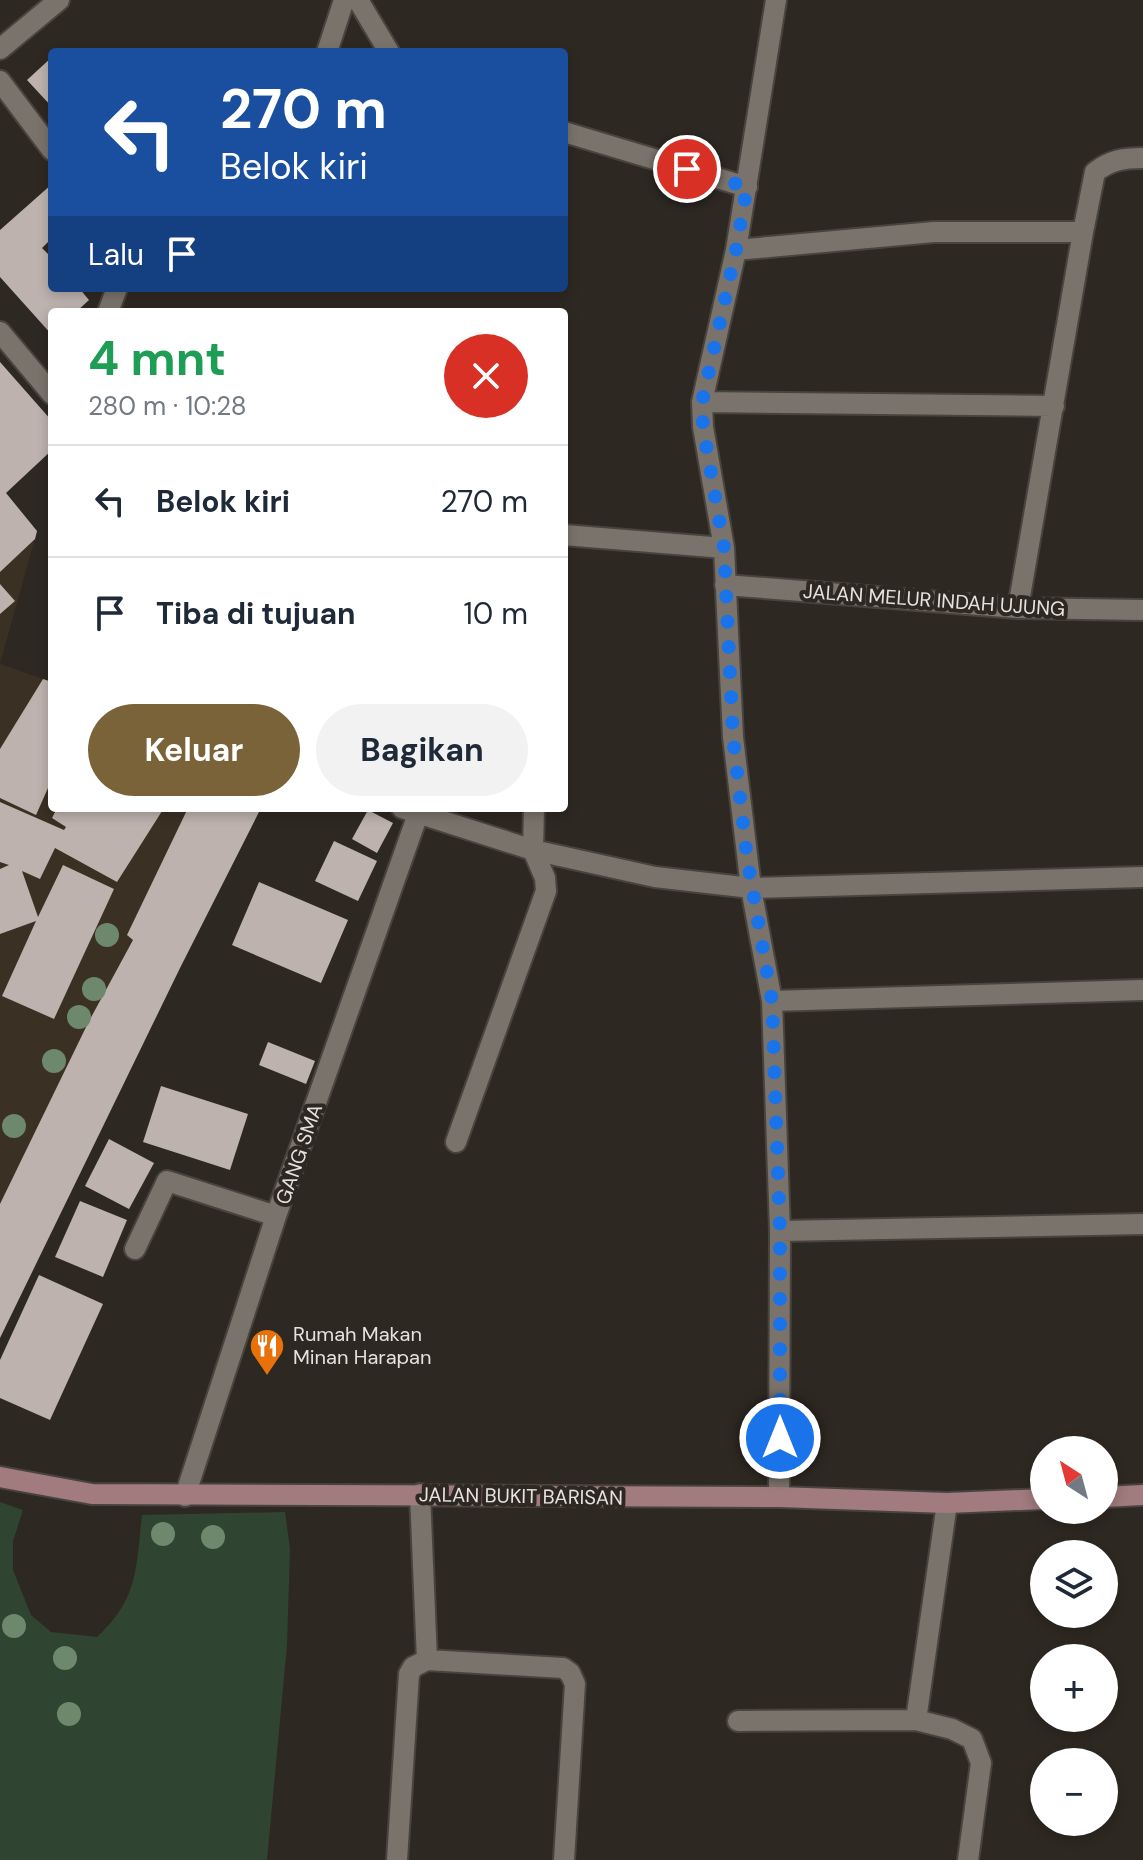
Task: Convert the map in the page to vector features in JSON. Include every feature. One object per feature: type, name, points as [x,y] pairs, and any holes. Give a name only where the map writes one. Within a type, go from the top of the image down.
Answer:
[{"type":"main road","name":"JALAN BUKIT BARISAN","points":[[0,1477],[80,1494],[779,1497],[947,1503],[1030,1500]]},
{"type":"main road","points":[[1118,1496],[1143,1495]]},
{"type":"street","points":[[0,49],[59,0]]},
{"type":"street","points":[[328,48],[344,0]]},
{"type":"street","points":[[358,0],[387,48]]},
{"type":"street","points":[[776,0],[736,250],[702,402],[703,427],[724,548],[733,737],[751,888],[772,1001],[780,1231],[779,1497]]},
{"type":"street","points":[[0,81],[48,145]]},
{"type":"street","points":[[568,133],[747,187]]},
{"type":"street","points":[[1018,608],[1095,172],[1121,158],[1143,158]]},
{"type":"street","points":[[736,250],[934,232],[1083,232]]},
{"type":"street","points":[[0,332],[48,389]]},
{"type":"street","points":[[702,402],[1054,406]]},
{"type":"street","points":[[568,535],[724,548]]},
{"type":"street","name":"JALAN MELUR INDAH UJUNG","points":[[725,585],[1018,608],[1143,610]]},
{"type":"street","name":"GANG SMA","points":[[185,1496],[410,812]]},
{"type":"street","points":[[413,812],[533,850],[655,877],[751,888],[1143,877]]},
{"type":"street","points":[[456,1142],[546,891],[545,878],[533,850],[534,812]]},
{"type":"street","points":[[772,1001],[1143,990]]},
{"type":"street","points":[[135,1249],[167,1181],[276,1216]]},
{"type":"street","points":[[780,1231],[1143,1224]]},
{"type":"street","points":[[420,1494],[427,1660]]},
{"type":"street","points":[[916,1720],[947,1503]]},
{"type":"street","points":[[397,1860],[409,1674],[413,1667],[427,1660],[563,1668],[570,1673],[575,1684],[564,1860]]},
{"type":"street","points":[[738,1721],[916,1720],[952,1729],[972,1739],[981,1763],[968,1860]]},
{"type":"shaded area","points":[[0,485],[37,531],[0,664]]},
{"type":"shaded area","points":[[0,664],[48,681],[48,812],[259,812],[0,1338]]},
{"type":"green space","points":[[0,1502],[23,1510],[13,1541],[13,1570],[31,1615],[51,1632],[97,1637],[111,1623],[128,1595],[136,1566],[142,1515],[285,1512],[290,1549],[287,1645],[267,1860],[0,1860]]},
{"type":"building","points":[[48,61],[48,103],[27,80]]},
{"type":"building","points":[[48,188],[48,242],[42,248],[48,254],[48,292],[82,292],[89,300],[80,308],[48,308],[48,331],[0,277],[0,230]]},
{"type":"building","points":[[0,362],[48,416],[48,454],[6,493],[37,531],[35,539],[0,572]]},
{"type":"building","points":[[0,584],[15,601],[0,614]]},
{"type":"building","points":[[43,679],[48,681],[48,788],[36,815],[0,798],[0,749]]},
{"type":"building","points":[[0,802],[64,830],[66,827],[52,818],[55,812],[161,812],[117,882],[55,848],[40,879],[22,871],[38,917],[63,865],[114,889],[54,1019],[2,996],[36,921],[0,934],[0,869],[9,865],[0,862]]},
{"type":"building","points":[[186,812],[259,812],[0,1338],[0,1204],[88,1023],[133,940],[127,935]]},
{"type":"building","points":[[367,812],[393,823],[377,853],[352,839]]},
{"type":"building","points":[[334,841],[377,861],[358,901],[315,881]]},
{"type":"building","points":[[259,882],[348,920],[321,983],[232,945]]},
{"type":"building","points":[[268,1042],[315,1061],[306,1084],[259,1065]]},
{"type":"building","points":[[161,1086],[248,1114],[230,1170],[143,1142]]},
{"type":"building","points":[[109,1139],[154,1163],[129,1209],[85,1186]]},
{"type":"building","points":[[80,1201],[127,1220],[103,1277],[55,1257]]},
{"type":"building","points":[[39,1275],[103,1304],[50,1420],[0,1398],[0,1360]]},
{"type":"place","name":"Rumah Makan Minan Harapan","points":[[267,1377]]},
{"type":"route","points":[[687,169],[747,187],[702,402],[703,427],[724,548],[733,737],[747,858],[772,1001],[780,1231],[780,1438]]}]
